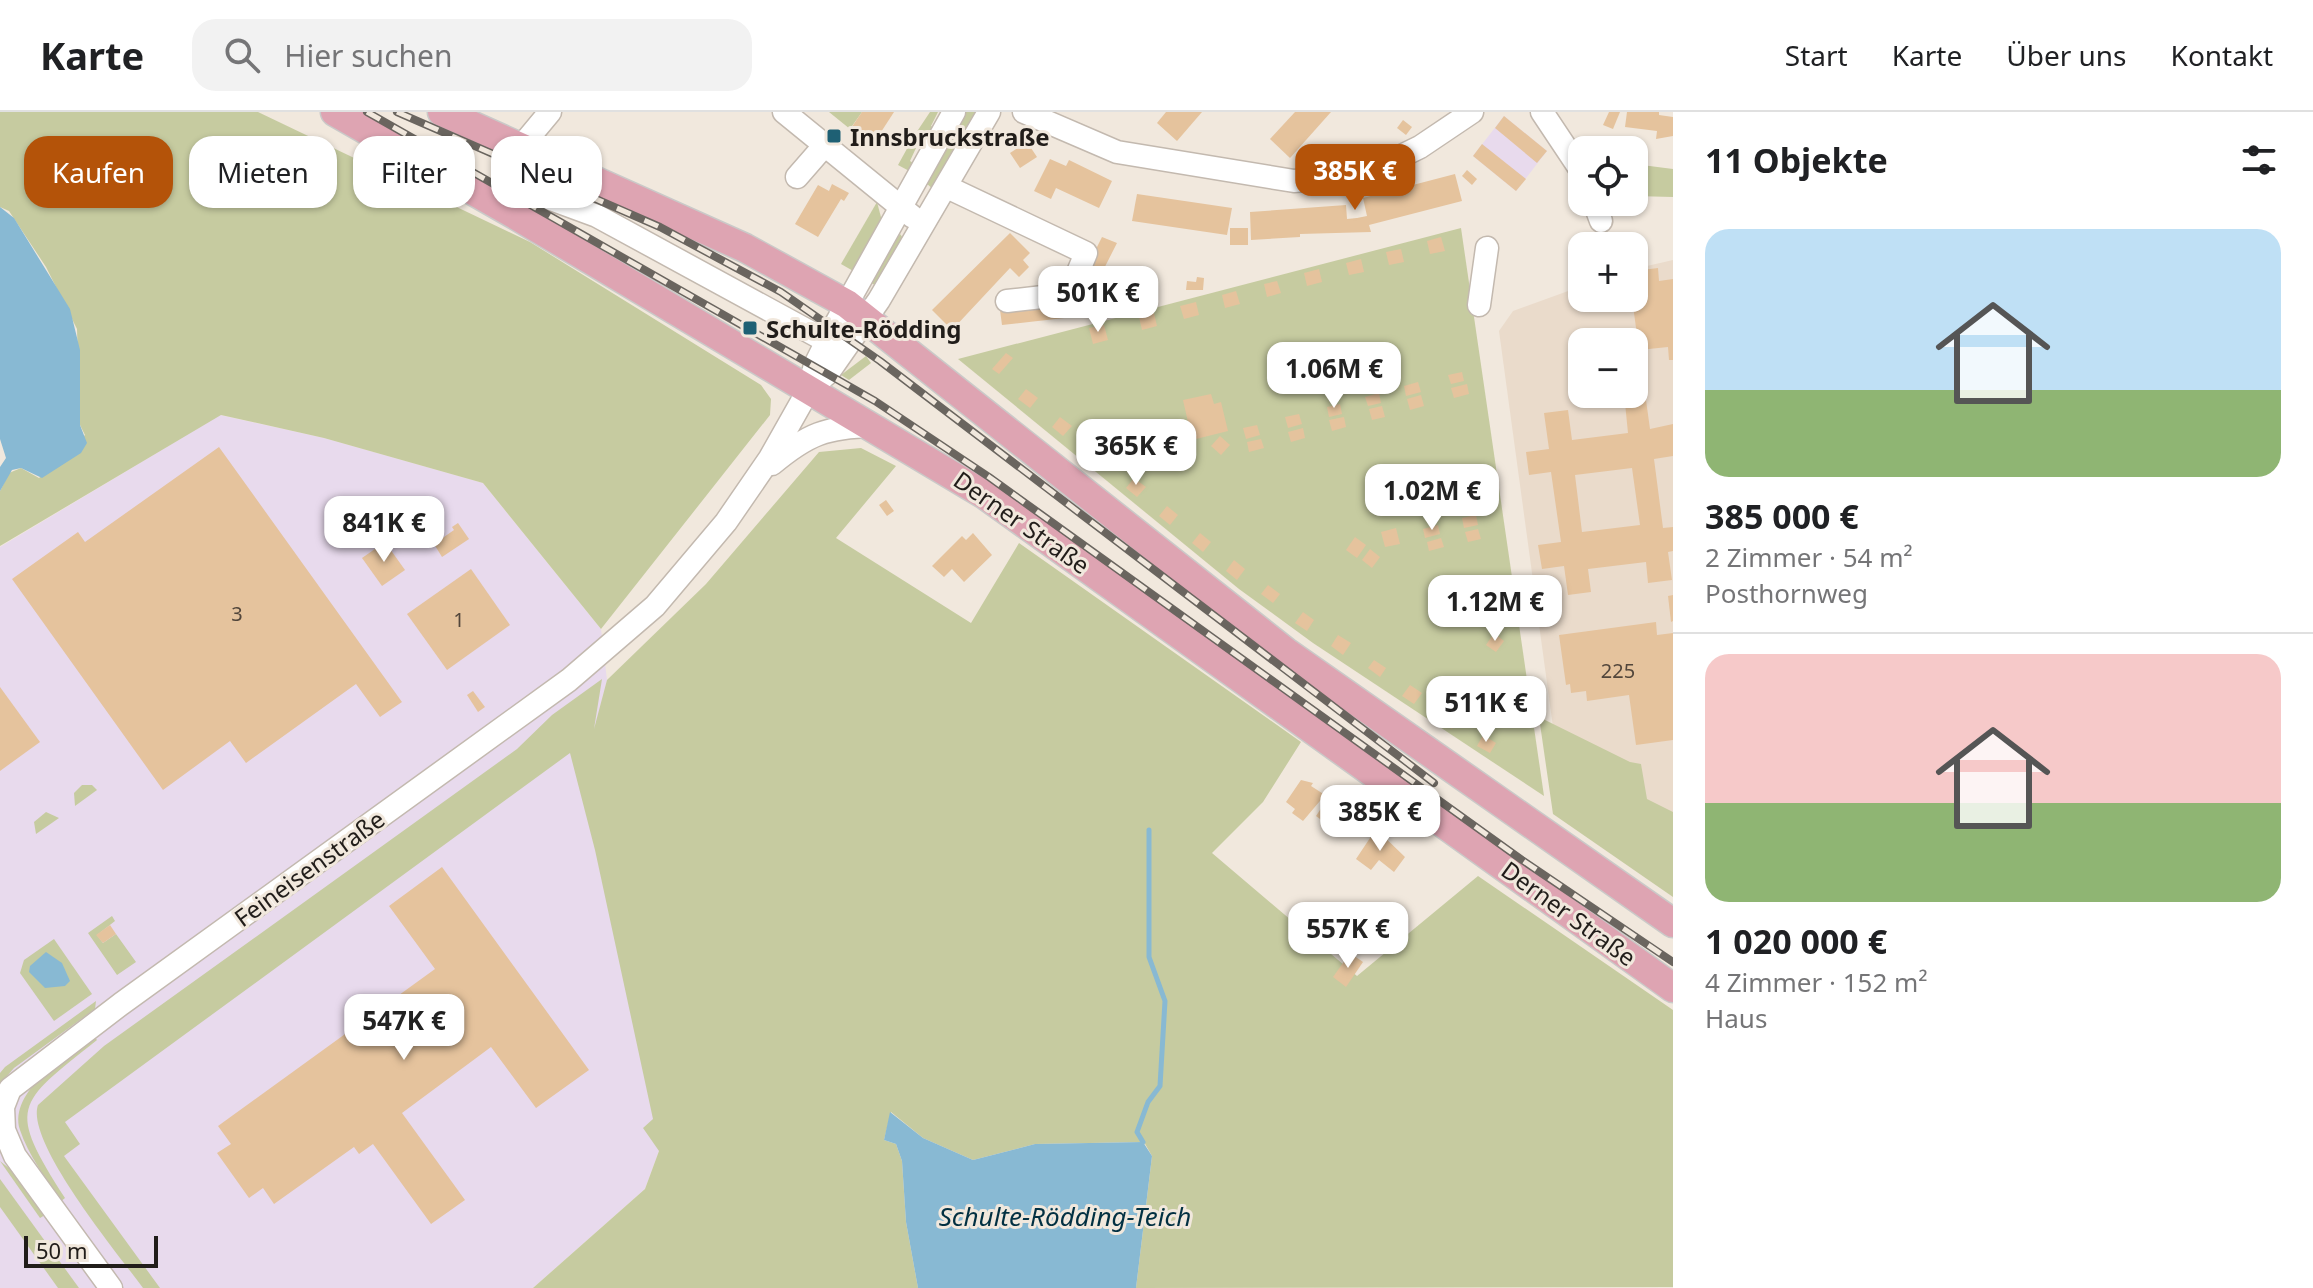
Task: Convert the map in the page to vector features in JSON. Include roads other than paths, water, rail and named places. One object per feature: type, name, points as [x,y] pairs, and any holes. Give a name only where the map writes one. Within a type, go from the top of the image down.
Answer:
[{"type":"main road","name":"Derner Straße","points":[[335,112],[873,426],[985,495],[1673,988]]},
{"type":"main road","name":"Derner Straße","points":[[442,112],[535,129],[857,311],[1286,652],[1673,923]]},
{"type":"street","points":[[784,112],[924,225]]},
{"type":"street","points":[[857,311],[903,210],[954,112]]},
{"type":"street","points":[[857,311],[924,225],[989,112]]},
{"type":"street","points":[[1024,112],[1117,152],[1294,181],[1354,176],[1377,168],[1420,147],[1472,112]]},
{"type":"street","points":[[1542,112],[1568,151]]},
{"type":"street","points":[[535,129],[520,169],[536,190],[597,216],[835,345]]},
{"type":"street","points":[[797,177],[824,146]]},
{"type":"street","points":[[947,187],[1086,253],[1069,294],[1007,301]]},
{"type":"street","points":[[1479,305],[1487,248]]},
{"type":"street","name":"Feineisenstraße","points":[[111,1288],[15,1156],[2,1120],[10,1089],[602,654],[675,584],[761,473],[809,389],[828,373],[835,345],[857,311]]},
{"type":"street","name":"Feineisenstraße","points":[[761,473],[813,435],[829,429],[873,426]]},
{"type":"water","points":[[0,207],[14,218],[70,309],[80,350],[80,425],[87,443],[81,453],[42,478],[21,468],[12,470],[0,491],[0,467],[6,458],[0,439]]},
{"type":"water","points":[[46,952],[62,963],[70,981],[65,986],[45,988],[29,972],[30,966]]},
{"type":"water","name":"Schulte-Rödding-Teich","points":[[890,1112],[923,1138],[973,1160],[1035,1144],[1143,1142],[1152,1156],[1136,1288],[918,1288],[906,1222],[902,1161],[896,1144],[884,1140]]},
{"type":"waterway","points":[[1143,1142],[1137,1132],[1148,1102],[1160,1086],[1165,1001],[1149,957],[1149,830]]},
{"type":"railway","points":[[367,112],[875,401],[989,477],[1522,860],[1673,962]]},
{"type":"railway","points":[[397,112],[660,227],[781,292],[880,361],[1434,783]]},
{"type":"place","name":"Innsbruckstraße","points":[[834,136]]},
{"type":"place","name":"Schulte-Rödding","points":[[750,328]]}]
